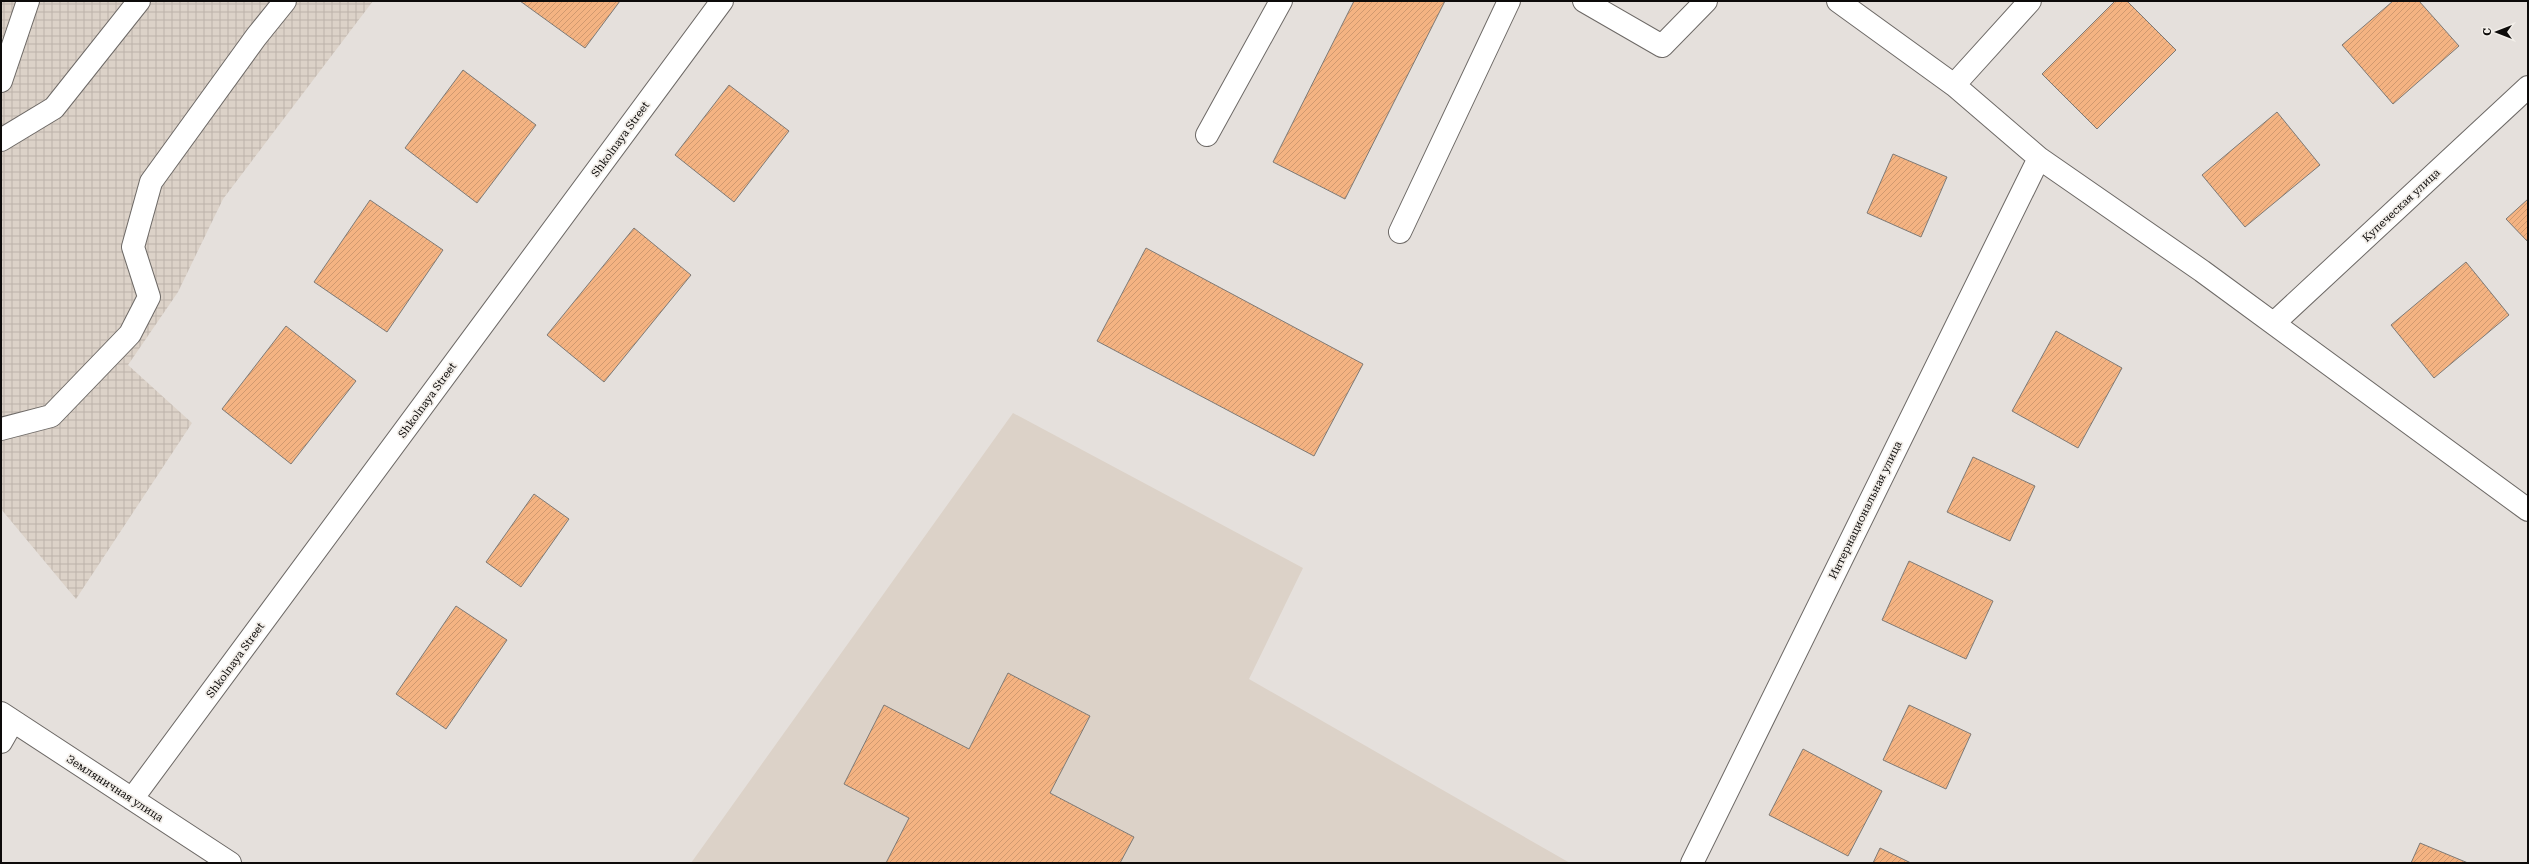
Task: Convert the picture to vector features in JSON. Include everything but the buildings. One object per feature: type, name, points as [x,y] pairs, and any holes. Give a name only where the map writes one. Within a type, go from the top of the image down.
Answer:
[{"type":"street","points":[[1,81],[28,1]]},
{"type":"street","points":[[1,140],[54,108],[139,1]]},
{"type":"street","points":[[1,429],[51,416],[130,334],[150,297],[133,247],[151,182],[256,37],[285,1]]},
{"type":"street","name":"Shkolnaya Street","points":[[132,799],[722,1]]},
{"type":"street","points":[[1207,135],[1281,1]]},
{"type":"street","points":[[1400,232],[1509,1]]},
{"type":"street","points":[[1584,1],[1662,46],[1706,1]]},
{"type":"street","points":[[1838,1],[1954,85],[2038,158],[2274,323],[2528,510]]},
{"type":"street","points":[[1954,85],[2030,1]]},
{"type":"street","name":"Купеческая улица","points":[[2274,323],[2528,87]]},
{"type":"street","name":"Интернациональная улица","points":[[1692,863],[2038,158]]},
{"type":"street","points":[[1,742],[7,717]]},
{"type":"street","name":"Земляничная улица","points":[[7,717],[230,863]]},
{"type":"shaded area","points":[[1,1],[373,1],[223,199],[178,292],[128,365],[192,423],[76,599],[1,509]]},
{"type":"shaded area","points":[[1013,413],[1303,568],[1249,679],[1570,863],[691,863]]}]
